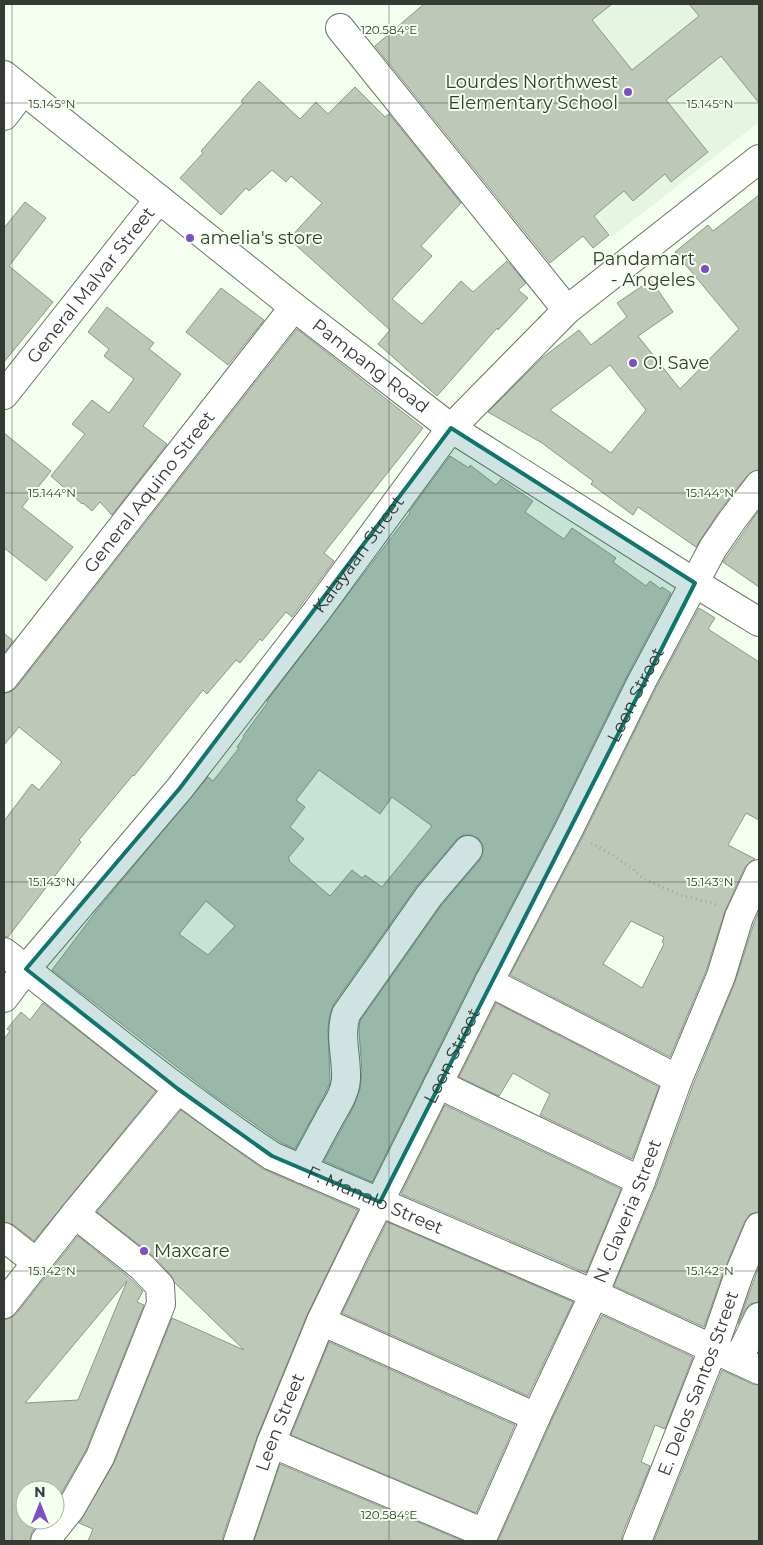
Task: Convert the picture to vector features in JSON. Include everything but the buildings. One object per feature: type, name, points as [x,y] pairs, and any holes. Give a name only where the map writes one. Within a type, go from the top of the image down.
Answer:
[{"type":"street","points":[[340,28],[567,310]]},
{"type":"street","points":[[4,116],[14,83]]},
{"type":"street","name":"Pampang Road","points":[[14,83],[294,307],[452,428],[694,583],[759,622]]},
{"type":"street","name":"Kalayaan Street","points":[[4,998],[26,969],[186,781],[317,611],[452,428],[567,310],[759,159]]},
{"type":"street","name":"General Malvar Street","points":[[4,394],[159,199]]},
{"type":"street","name":"General Aquino Street","points":[[4,678],[294,307]]},
{"type":"street","name":"Leen Street","points":[[238,1541],[271,1443],[321,1321],[489,982],[568,831],[642,681],[713,548],[759,485]]},
{"type":"street","points":[[302,1169],[339,1101],[344,1088],[346,1078],[342,1035],[346,1014],[429,896],[468,850]]},
{"type":"street","name":"N. Claveria Street","points":[[482,1537],[594,1294],[641,1181],[678,1079],[721,976],[740,917],[759,874]]},
{"type":"street","name":"F. Manalo Street","points":[[4,952],[178,1089],[224,1124],[272,1156],[594,1294],[749,1365]]},
{"type":"street","points":[[489,982],[678,1079]]},
{"type":"street","points":[[438,1084],[641,1181]]},
{"type":"street","points":[[4,1304],[178,1089]]},
{"type":"street","points":[[45,1541],[71,1508],[100,1457],[161,1304],[160,1286],[142,1266],[75,1214]]},
{"type":"street","name":"E. Delos Santos Street","points":[[637,1541],[713,1349],[739,1274],[759,1226]]},
{"type":"street","points":[[4,1237],[37,1263]]},
{"type":"street","points":[[749,1365],[759,1317]]},
{"type":"street","points":[[321,1321],[536,1417]]},
{"type":"street","points":[[271,1443],[482,1537]]},
{"type":"path","points":[[568,831],[614,856],[644,879],[680,895],[713,903],[740,917]]},
{"type":"highlighted area","points":[[451,428],[695,583],[380,1202],[272,1156],[178,1089],[26,969],[180,788]]},
{"type":"shaded area","name":"Lourdes Northwest Elementary School","points":[[442,4],[759,4],[759,122],[612,237],[474,62],[483,55]]},
{"type":"place","name":"Lourdes Northwest Elementary School","points":[[628,92]]},
{"type":"place","name":"amelia's store","points":[[190,238]]},
{"type":"place","name":"Pandamart - Angeles","points":[[705,269]]},
{"type":"place","name":"O! Save","points":[[633,363]]},
{"type":"place","name":"Maxcare","points":[[144,1251]]}]
